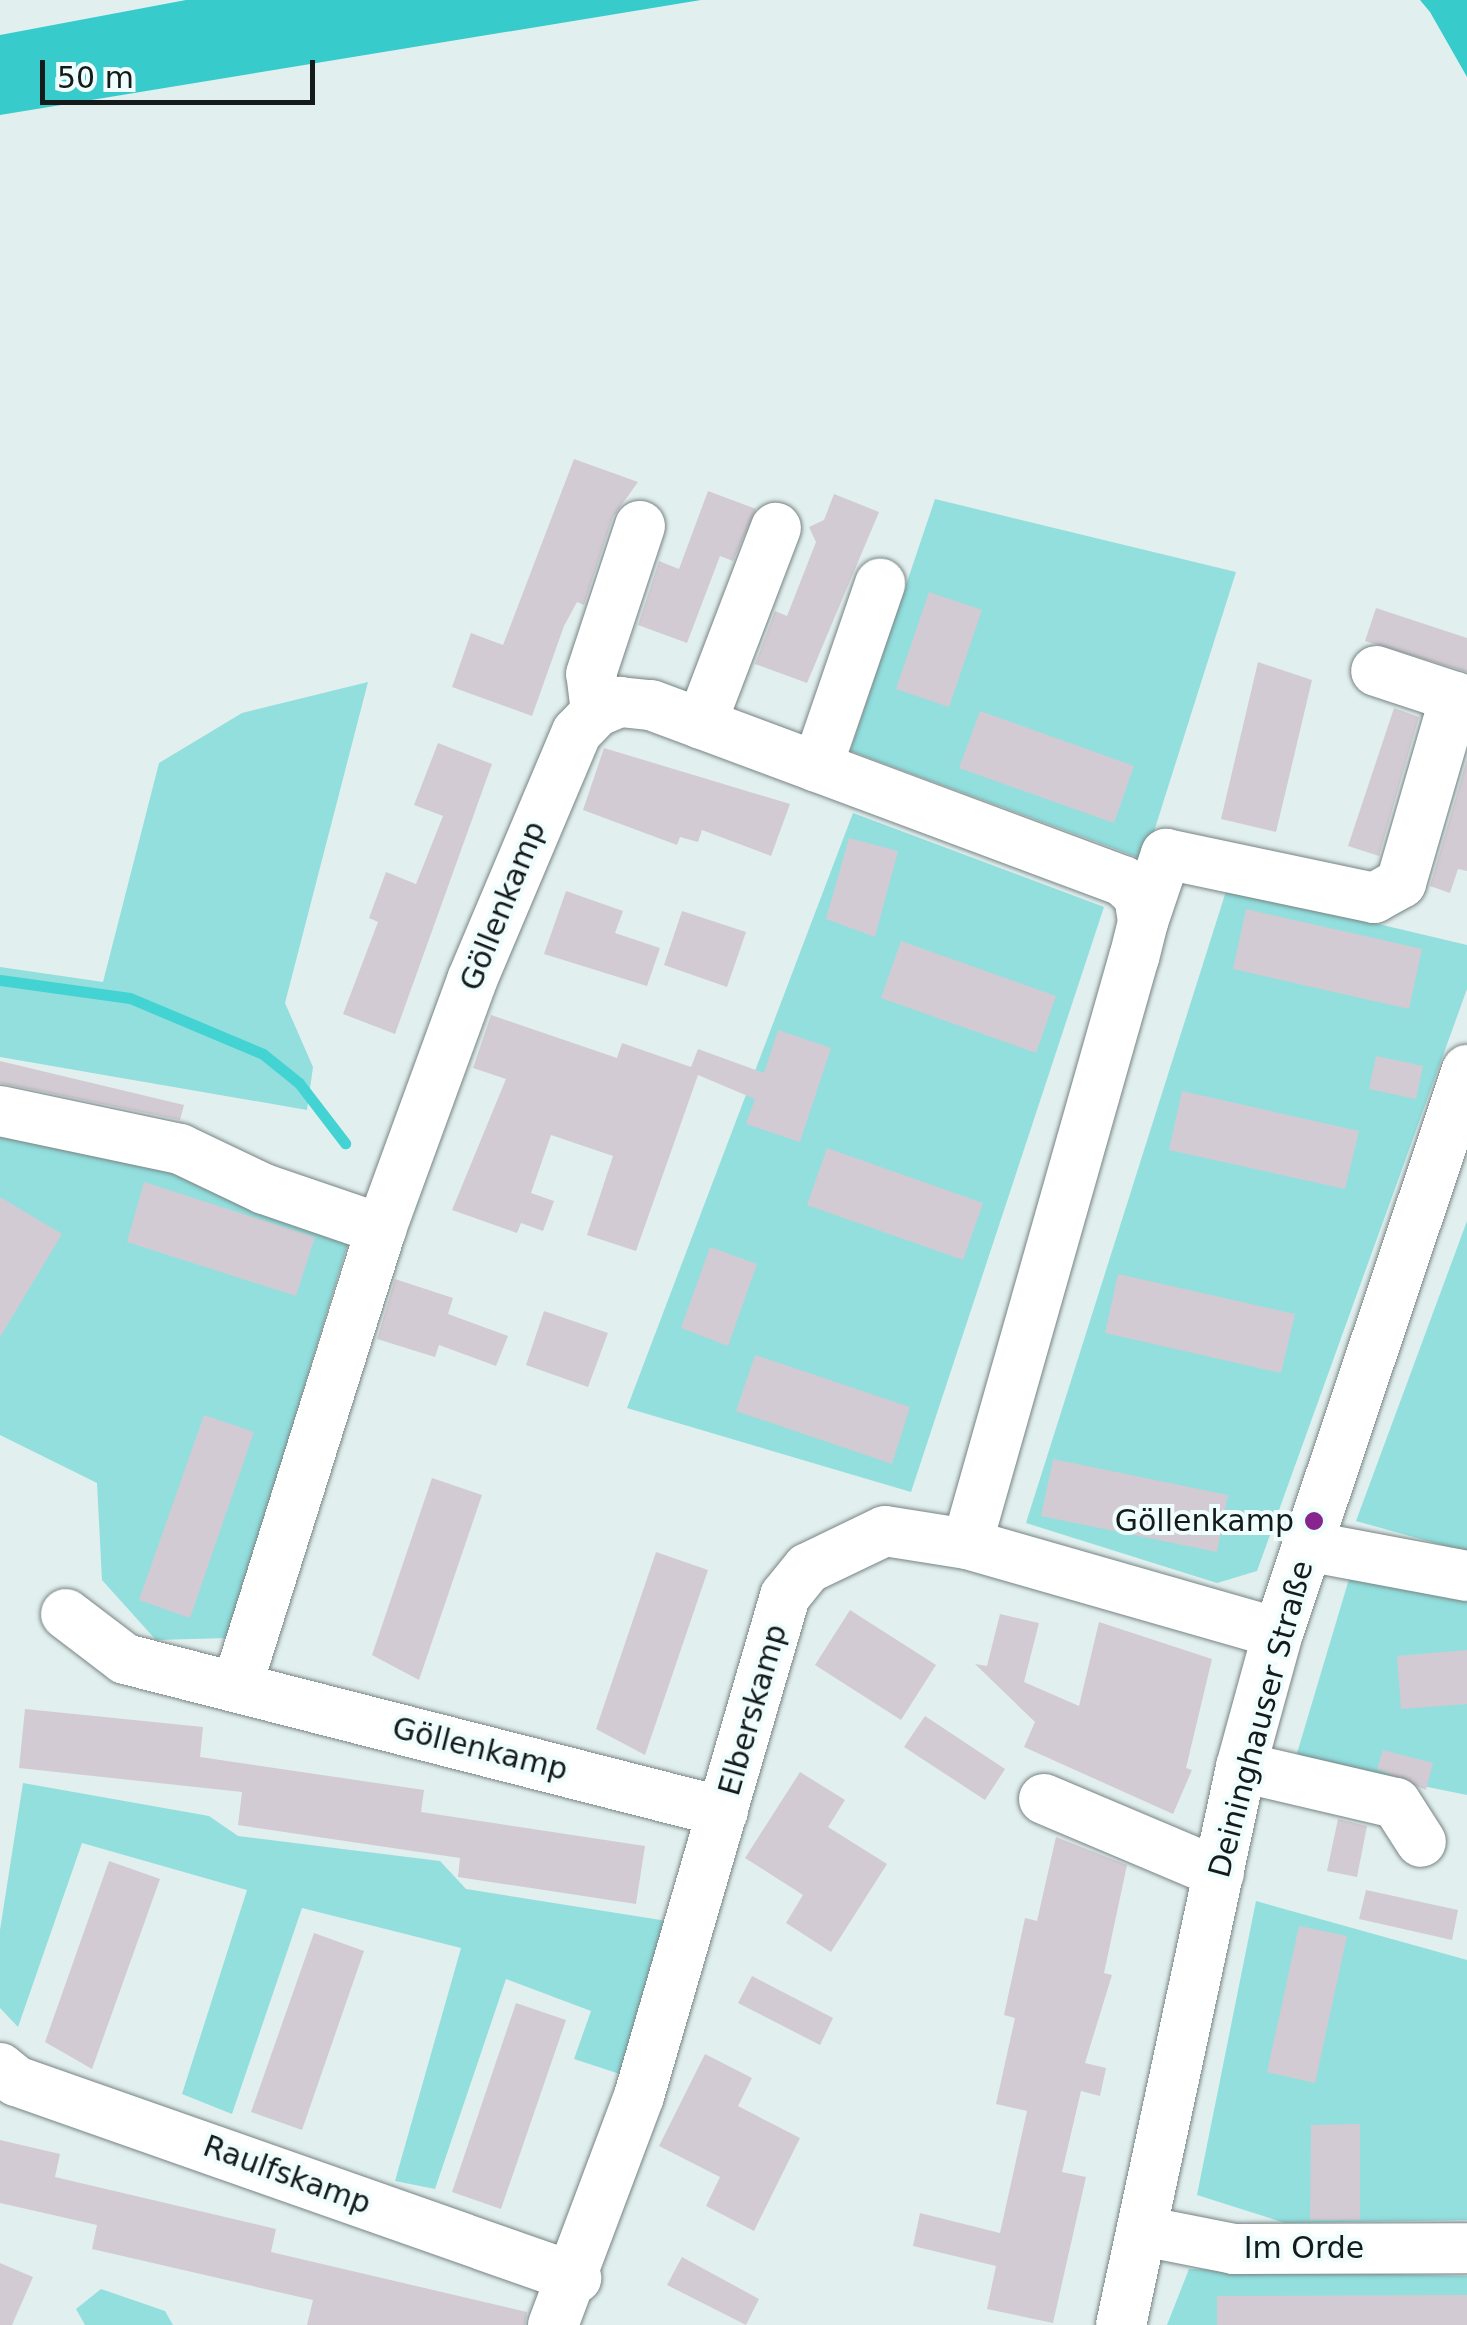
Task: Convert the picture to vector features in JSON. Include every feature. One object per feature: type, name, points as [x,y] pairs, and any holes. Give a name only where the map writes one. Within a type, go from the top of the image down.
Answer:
[{"type":"street","points":[[640,526],[591,674],[596,712],[620,702],[651,705],[1123,881],[1138,896],[1143,922]]},
{"type":"street","points":[[701,724],[776,528]]},
{"type":"street","points":[[817,767],[880,584]]},
{"type":"street","points":[[967,1544],[1143,922],[1166,854],[1374,898],[1402,883],[1456,696],[1376,672]]},
{"type":"street","name":"Göllenkamp","points":[[237,1686],[381,1229],[556,774],[596,712]]},
{"type":"street","name":"Deininghauser Straße","points":[[1121,2325],[1241,1768],[1278,1633],[1467,1070]]},
{"type":"street","points":[[0,1111],[180,1149],[264,1190],[381,1229]]},
{"type":"street","name":"Elberskamp","points":[[553,2325],[576,2278],[723,1812],[785,1596],[808,1568],[885,1531],[967,1544],[1278,1633]]},
{"type":"street","points":[[1306,1546],[1467,1576]]},
{"type":"street","name":"Göllenkamp","points":[[66,1614],[125,1659],[723,1812]]},
{"type":"street","points":[[1241,1768],[1396,1803],[1421,1842]]},
{"type":"street","points":[[1044,1799],[1218,1873]]},
{"type":"street","name":"Raulfskamp","points":[[0,2068],[16,2081],[576,2278]]},
{"type":"street","name":"Im Orde","points":[[1143,2231],[1234,2249],[1467,2248]]},
{"type":"shaded area","points":[[186,0],[701,0],[0,115],[0,35]]},
{"type":"shaded area","points":[[1420,0],[1467,0],[1467,77],[1430,12]]},
{"type":"shaded area","points":[[935,499],[1236,572],[1145,860],[850,751]]},
{"type":"shaded area","points":[[368,682],[285,1003],[313,1067],[307,1110],[0,1057],[0,967],[103,982],[159,763],[242,713]]},
{"type":"shaded area","points":[[853,813],[1104,907],[911,1492],[627,1408]]},
{"type":"shaded area","points":[[1227,888],[1467,945],[1467,989],[1257,1571],[1217,1583],[1026,1523]]},
{"type":"shaded area","points":[[0,1118],[352,1230],[228,1638],[156,1640],[102,1580],[97,1483],[0,1435]]},
{"type":"shaded area","points":[[1467,1221],[1467,1552],[1356,1521]]},
{"type":"shaded area","points":[[1349,1579],[1467,1588],[1467,1795],[1295,1760]]},
{"type":"shaded area","points":[[23,1783],[209,1816],[238,1836],[440,1861],[466,1889],[667,1921],[626,2076],[574,2059],[591,2011],[506,1979],[435,2189],[395,2181],[461,1948],[302,1908],[232,2114],[182,2094],[247,1890],[82,1843],[18,2027],[0,2008],[0,1930]]},
{"type":"shaded area","points":[[1256,1901],[1467,1960],[1467,2220],[1285,2223],[1197,2195]]},
{"type":"shaded area","points":[[1189,2269],[1467,2276],[1467,2325],[1167,2325]]},
{"type":"shaded area","points":[[101,2289],[165,2311],[173,2325],[85,2325],[76,2309]]},
{"type":"building","points":[[574,459],[638,482],[613,517],[584,605],[577,602],[564,626],[532,716],[452,687],[471,633],[503,645]]},
{"type":"building","points":[[708,491],[756,509],[733,561],[720,556],[687,643],[638,625],[659,561],[679,569]]},
{"type":"building","points":[[834,494],[879,512],[807,683],[755,664],[775,611],[787,616],[816,542],[809,527],[824,520]]},
{"type":"building","points":[[929,592],[982,610],[949,707],[896,689]]},
{"type":"building","points":[[1376,608],[1467,638],[1467,672],[1365,641]]},
{"type":"building","points":[[1258,662],[1312,680],[1276,832],[1221,819]]},
{"type":"building","points":[[1394,708],[1419,717],[1379,856],[1348,846]]},
{"type":"building","points":[[980,711],[1134,766],[1114,823],[959,768]]},
{"type":"building","points":[[438,743],[492,764],[395,1034],[343,1014],[378,922],[369,918],[386,872],[416,884],[443,816],[414,805]]},
{"type":"building","points":[[604,748],[790,804],[771,856],[702,830],[698,842],[680,837],[677,845],[583,810]]},
{"type":"building","points":[[1467,759],[1467,871],[1458,869],[1450,893],[1430,886]]},
{"type":"building","points":[[849,838],[898,851],[875,937],[826,919]]},
{"type":"building","points":[[566,891],[623,911],[615,933],[660,948],[647,986],[544,954]]},
{"type":"building","points":[[1246,909],[1422,949],[1409,1009],[1233,969]]},
{"type":"building","points":[[682,911],[746,932],[727,987],[664,965]]},
{"type":"building","points":[[901,941],[1056,996],[1036,1053],[881,998]]},
{"type":"building","points":[[491,1015],[617,1058],[622,1043],[691,1067],[698,1049],[764,1073],[778,1030],[831,1048],[800,1142],[746,1124],[755,1099],[698,1075],[636,1251],[587,1235],[613,1156],[551,1135],[531,1193],[554,1201],[543,1231],[521,1223],[517,1233],[452,1210],[506,1079],[473,1068]]},
{"type":"building","points":[[1376,1056],[1423,1066],[1416,1099],[1369,1089]]},
{"type":"building","points":[[0,1061],[184,1105],[180,1120],[0,1083]]},
{"type":"building","points":[[1182,1091],[1359,1131],[1345,1189],[1169,1150]]},
{"type":"building","points":[[827,1148],[983,1203],[963,1260],[807,1205]]},
{"type":"building","points":[[144,1182],[315,1237],[296,1296],[127,1242]]},
{"type":"building","points":[[0,1197],[62,1234],[0,1337]]},
{"type":"building","points":[[710,1247],[757,1264],[728,1346],[681,1328]]},
{"type":"building","points":[[1118,1274],[1295,1314],[1281,1373],[1105,1333]]},
{"type":"building","points":[[395,1279],[453,1298],[448,1314],[508,1336],[496,1366],[439,1345],[435,1357],[377,1339]]},
{"type":"building","points":[[544,1311],[608,1333],[588,1387],[526,1365]]},
{"type":"building","points":[[755,1355],[910,1407],[892,1464],[736,1411]]},
{"type":"building","points":[[204,1415],[254,1432],[190,1618],[139,1600]]},
{"type":"building","points":[[1053,1459],[1228,1495],[1217,1552],[1041,1516]]},
{"type":"building","points":[[432,1478],[482,1495],[419,1680],[372,1655]]},
{"type":"building","points":[[656,1552],[708,1570],[645,1755],[596,1729]]},
{"type":"building","points":[[850,1610],[936,1665],[901,1720],[815,1665]]},
{"type":"building","points":[[1000,1614],[1039,1623],[1024,1682],[1079,1706],[1099,1622],[1212,1659],[1186,1768],[1192,1770],[1173,1814],[1024,1747],[1035,1722],[975,1664],[987,1666]]},
{"type":"building","points":[[1467,1650],[1467,1704],[1401,1709],[1397,1656]]},
{"type":"building","points":[[25,1709],[203,1727],[200,1757],[424,1790],[421,1812],[645,1846],[636,1904],[458,1877],[460,1858],[238,1825],[242,1792],[19,1768]]},
{"type":"building","points":[[925,1716],[1005,1769],[985,1800],[904,1747]]},
{"type":"building","points":[[1383,1750],[1433,1763],[1426,1790],[1377,1769]]},
{"type":"building","points":[[800,1772],[845,1800],[828,1827],[887,1864],[831,1952],[786,1923],[803,1895],[745,1858]]},
{"type":"building","points":[[1338,1819],[1367,1826],[1357,1877],[1327,1871]]},
{"type":"building","points":[[1056,1837],[1127,1865],[1104,1973],[1112,1975],[1085,2063],[1106,2068],[1100,2096],[1081,2091],[1062,2172],[1086,2177],[1053,2323],[987,2309],[996,2266],[913,2246],[920,2213],[1000,2233],[1027,2111],[996,2104],[1015,2018],[1004,2015],[1025,1918],[1037,1921]]},
{"type":"building","points":[[109,1861],[160,1879],[92,2069],[45,2042]]},
{"type":"building","points":[[1366,1890],[1458,1910],[1452,1940],[1359,1919]]},
{"type":"building","points":[[1299,1926],[1347,1936],[1315,2083],[1267,2072]]},
{"type":"building","points":[[314,1933],[364,1951],[302,2130],[251,2112]]},
{"type":"building","points":[[752,1976],[833,2018],[820,2045],[738,2003]]},
{"type":"building","points":[[516,2003],[566,2020],[501,2209],[452,2192]]},
{"type":"building","points":[[705,2054],[752,2078],[738,2106],[800,2138],[754,2231],[706,2206],[720,2177],[659,2146]]},
{"type":"building","points":[[1360,2124],[1360,2220],[1310,2220],[1311,2125]]},
{"type":"building","points":[[0,2140],[60,2154],[55,2177],[276,2229],[271,2252],[527,2312],[525,2325],[307,2325],[313,2300],[92,2249],[97,2225],[0,2203]]},
{"type":"building","points":[[682,2257],[759,2299],[746,2325],[667,2285]]},
{"type":"building","points":[[0,2263],[33,2277],[12,2325],[0,2325]]},
{"type":"building","points":[[1467,2295],[1467,2325],[1217,2325],[1217,2296]]},
{"type":"waterway","points":[[0,980],[130,998],[263,1054],[299,1083],[345,1143]]},
{"type":"place","name":"Göllenkamp","points":[[1314,1521]]}]
